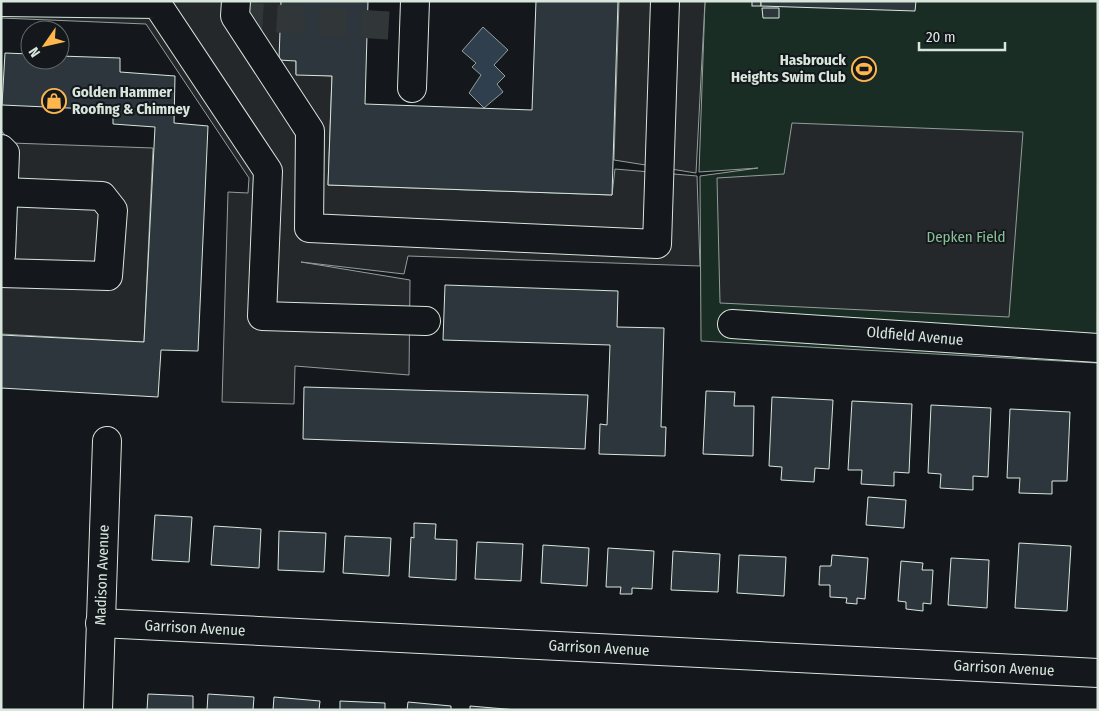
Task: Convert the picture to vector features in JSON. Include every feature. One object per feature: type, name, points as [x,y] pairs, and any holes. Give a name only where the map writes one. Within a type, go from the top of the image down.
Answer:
[{"type":"street","points":[[236,1],[235,16],[310,131],[309,228]]},
{"type":"street","points":[[412,88],[414,1]]},
{"type":"street","points":[[265,229],[309,228],[657,244],[665,1]]},
{"type":"street","points":[[1,2],[157,4],[268,171],[262,316],[426,321]]},
{"type":"street","points":[[1,149],[5,154],[1,255]]},
{"type":"street","points":[[1,273],[108,276],[113,210],[102,196],[3,192]]},
{"type":"street","name":"Oldfield Avenue","points":[[732,324],[1098,348]]},
{"type":"street","name":"Madison Avenue","points":[[98,710],[106,441]]},
{"type":"street","name":"Garrison Avenue","points":[[100,623],[1098,673]]},
{"type":"green space","name":"Depken Field","points":[[705,1],[1098,1],[1097,363],[701,341],[700,176],[758,168],[699,172]]},
{"type":"shaded area","points":[[1,1],[281,1],[296,61],[296,74],[332,76],[328,185],[612,195],[615,169],[697,176],[700,266],[408,256],[404,274],[301,262],[410,280],[409,375],[295,366],[294,404],[222,402],[228,192],[248,193],[249,178],[146,24],[1,18]]},
{"type":"shaded area","points":[[619,1],[705,1],[696,173],[614,160]]},
{"type":"shaded area","points":[[792,123],[1023,132],[1009,317],[720,303],[717,178],[784,174]]},
{"type":"shaded area","points":[[1,130],[11,143],[153,148],[144,342],[1,334]]},
{"type":"water","points":[[483,27],[508,50],[494,65],[505,76],[497,84],[503,92],[484,108],[469,93],[481,75],[472,67],[476,63],[462,51]]},
{"type":"building","points":[[281,1],[368,1],[365,104],[532,110],[536,1],[618,1],[612,195],[328,185],[332,76],[296,75],[296,61],[279,60]]},
{"type":"building","points":[[752,1],[761,1],[761,6],[752,6]]},
{"type":"building","name":"Hasbrouck Heights Swim Club","points":[[761,1],[916,1],[915,11],[761,6]]},
{"type":"building","points":[[762,8],[779,8],[779,18],[763,18]]},
{"type":"building","points":[[5,53],[20,54],[20,70],[70,70],[70,56],[120,58],[120,72],[175,76],[174,123],[208,126],[198,351],[161,350],[158,397],[1,388],[1,335],[144,342],[155,127],[113,124],[113,110],[2,105]]},
{"type":"building","points":[[445,285],[618,291],[617,327],[664,328],[661,427],[666,427],[665,456],[599,454],[600,424],[607,425],[610,345],[443,340]]},
{"type":"building","points":[[304,387],[588,395],[585,449],[303,439]]},
{"type":"building","points":[[706,391],[735,392],[734,406],[754,406],[753,456],[703,454]]},
{"type":"building","points":[[772,397],[833,400],[829,469],[815,468],[814,482],[781,480],[782,467],[769,466]]},
{"type":"building","points":[[852,401],[912,404],[909,473],[894,472],[894,486],[861,484],[862,470],[848,470]]},
{"type":"building","points":[[931,405],[991,408],[988,477],[973,476],[973,490],[940,488],[941,474],[928,473]]},
{"type":"building","points":[[1010,409],[1070,412],[1067,481],[1052,481],[1052,494],[1019,493],[1020,478],[1007,478]]},
{"type":"building","points":[[868,497],[906,500],[904,528],[866,525]]},
{"type":"building","points":[[155,515],[192,517],[189,562],[152,560]]},
{"type":"building","points":[[414,523],[436,524],[435,539],[457,540],[456,580],[409,577],[411,537],[414,538]]},
{"type":"building","points":[[214,526],[261,529],[259,568],[211,565]]},
{"type":"building","points":[[279,531],[326,533],[324,572],[278,570]]},
{"type":"building","points":[[345,536],[391,538],[389,576],[343,573]]},
{"type":"building","points":[[477,542],[523,544],[521,581],[475,579]]},
{"type":"building","points":[[1019,543],[1071,546],[1067,611],[1015,608]]},
{"type":"building","points":[[543,545],[589,548],[587,586],[541,583]]},
{"type":"building","points":[[608,548],[654,551],[652,589],[632,588],[632,594],[620,594],[621,587],[606,587]]},
{"type":"building","points":[[673,551],[720,554],[718,592],[671,590]]},
{"type":"building","points":[[739,555],[786,557],[784,596],[737,593]]},
{"type":"building","points":[[832,555],[868,558],[865,599],[857,598],[857,604],[846,603],[847,598],[830,597],[830,585],[819,585],[820,566],[831,566]]},
{"type":"building","points":[[951,558],[989,560],[987,608],[948,605]]},
{"type":"building","points":[[901,561],[923,563],[922,570],[933,570],[931,604],[923,603],[923,611],[906,609],[906,602],[898,601]]},
{"type":"building","points":[[148,694],[193,696],[193,710],[147,710]]},
{"type":"building","points":[[208,694],[254,697],[253,710],[207,710]]},
{"type":"building","points":[[274,697],[320,701],[319,710],[273,710]]},
{"type":"building","points":[[340,701],[385,703],[385,710],[340,710]]},
{"type":"building","points":[[408,702],[451,706],[451,710],[407,710]]},
{"type":"building","points":[[470,706],[517,710],[470,710]]},
{"type":"tunnel","points":[[235,16],[412,27]]},
{"type":"place","name":"Hasbrouck Heights Swim Club","points":[[864,69]]},
{"type":"place","name":"Golden Hammer Roofing & Chimney","points":[[54,101]]}]
